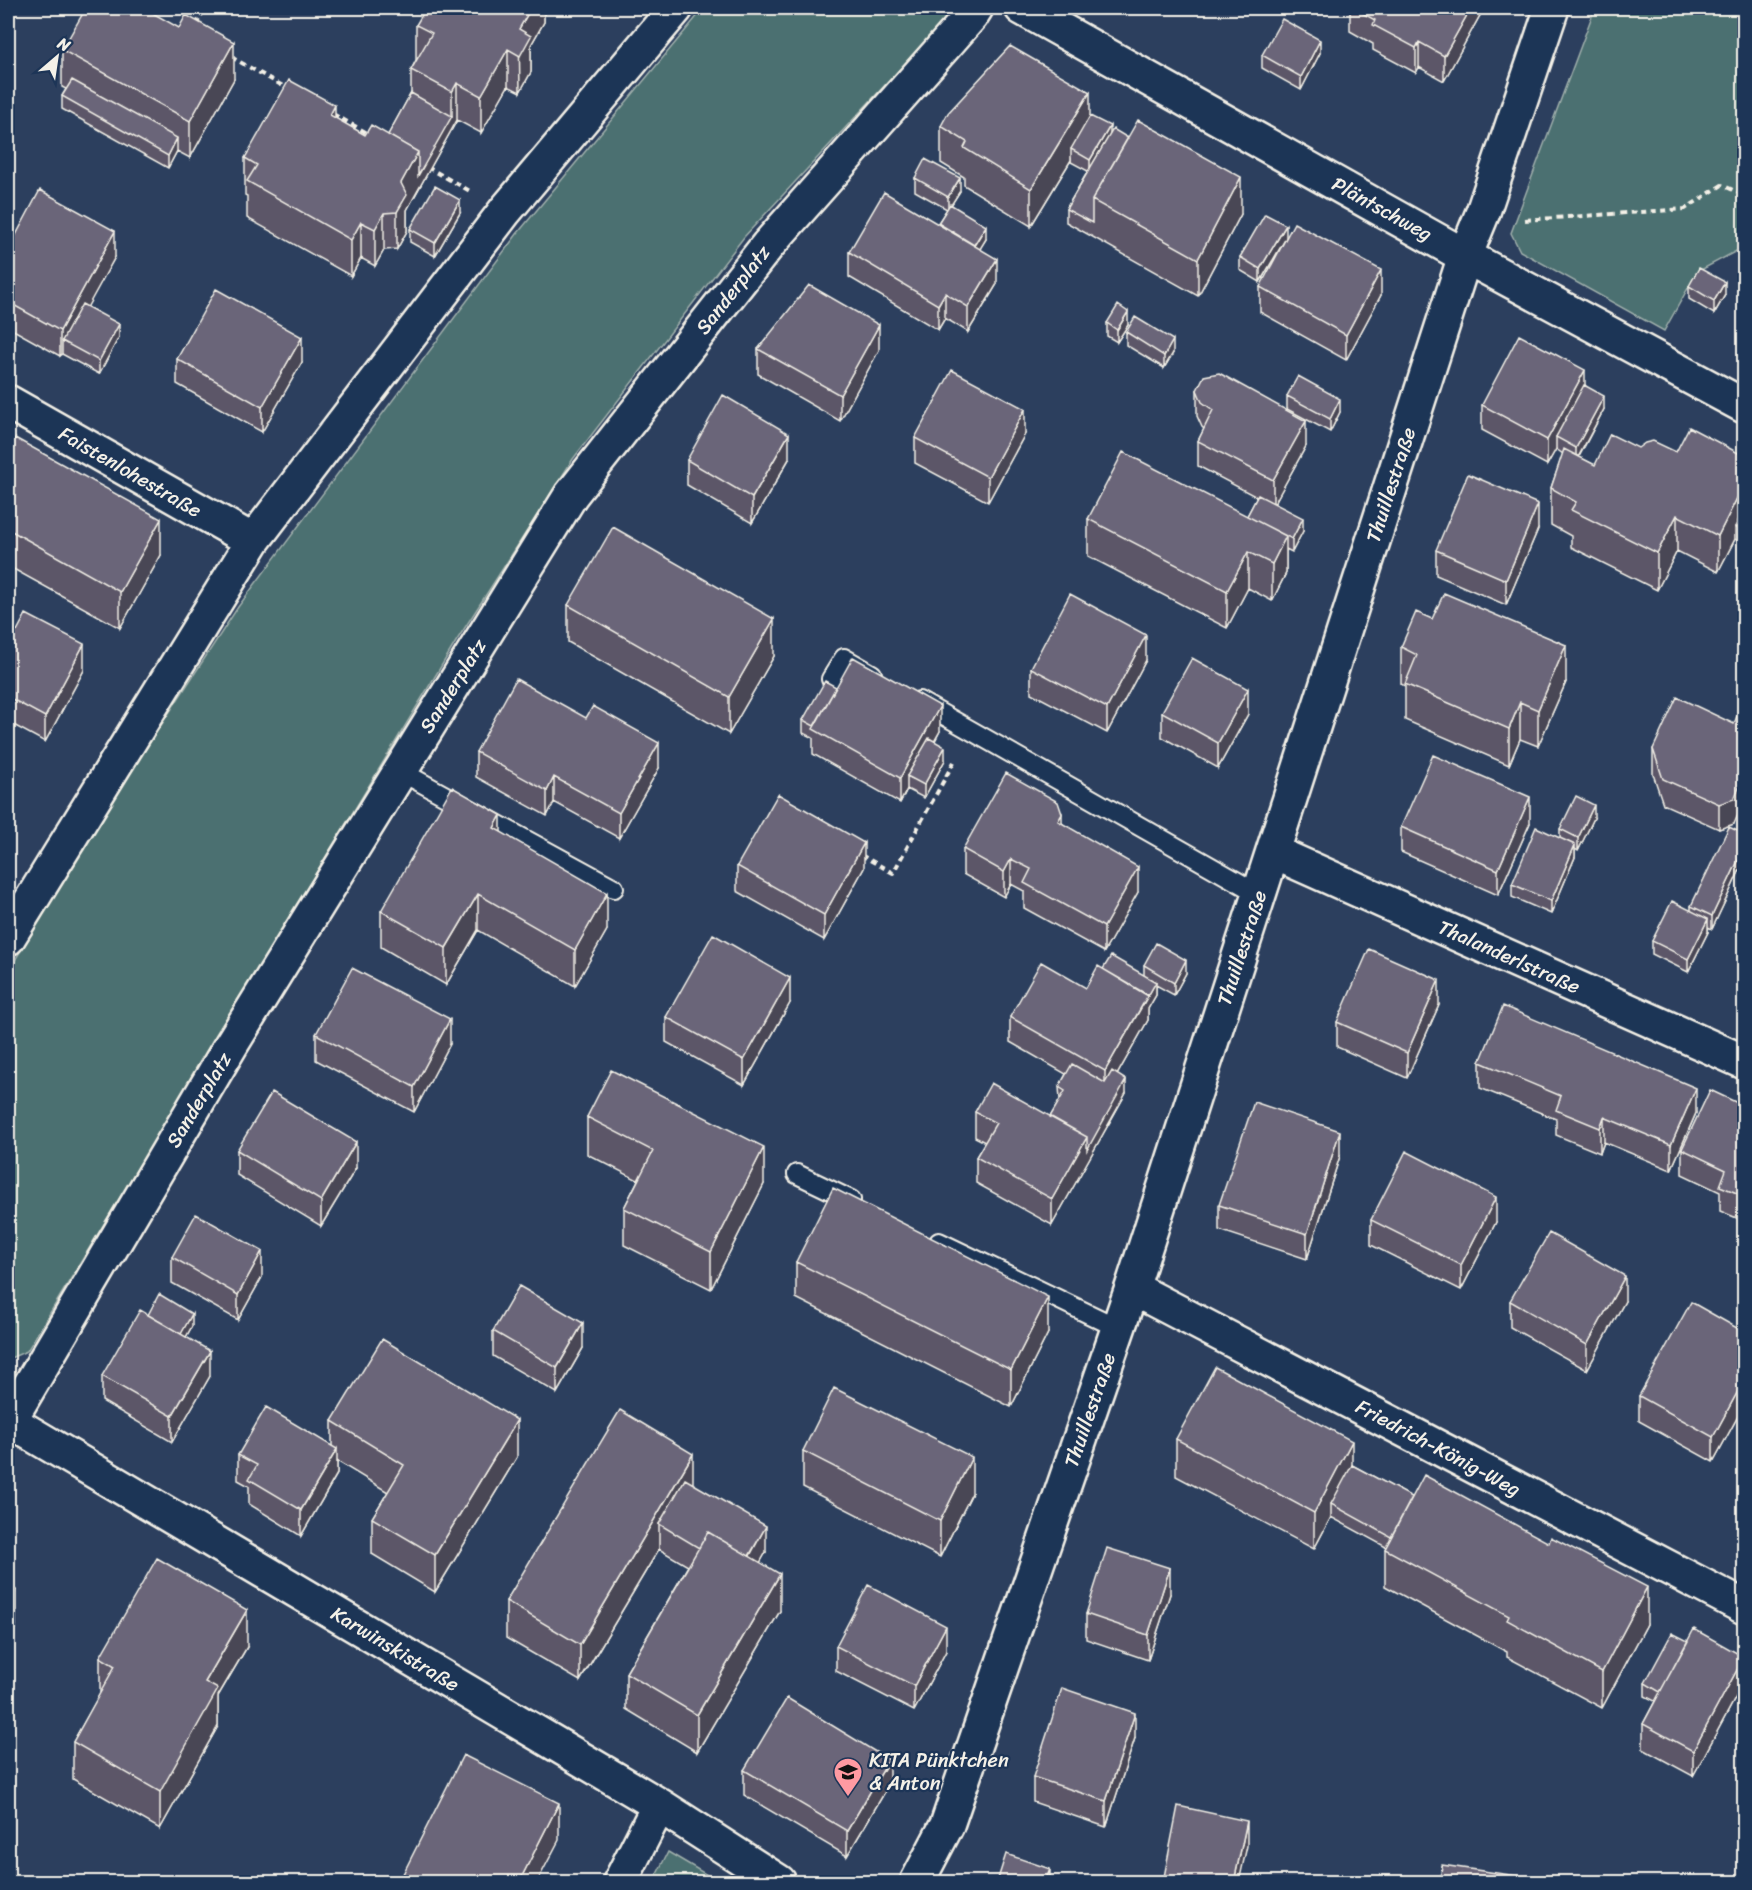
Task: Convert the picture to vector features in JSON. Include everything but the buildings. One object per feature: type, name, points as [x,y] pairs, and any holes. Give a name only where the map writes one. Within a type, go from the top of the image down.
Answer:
[{"type":"street","points":[[8,938],[253,541],[505,211],[676,8]]},
{"type":"street","name":"Sanderplatz","points":[[8,1421],[231,1045],[571,495],[768,245],[976,8]]},
{"type":"street","name":"Pläntschweg","points":[[1022,8],[1465,256],[1741,395]]},
{"type":"street","name":"Thuillestraße","points":[[917,1882],[947,1825],[1132,1288],[1465,256],[1483,212],[1552,8]]},
{"type":"street","name":"Faistenlohestraße","points":[[8,402],[253,541]]},
{"type":"street","name":"Thalanderlstraße","points":[[1273,852],[1744,1062]]},
{"type":"street","name":"Friedrich-König-Weg","points":[[1132,1288],[1744,1607]]},
{"type":"street","name":"Karwinskistraße","points":[[8,1421],[659,1805],[779,1882]]},
{"type":"street","points":[[620,1882],[659,1805]]},
{"type":"lane","points":[[831,679],[844,658],[883,680]]},
{"type":"lane","points":[[903,692],[1259,894]]},
{"type":"lane","points":[[400,771],[614,888]]},
{"type":"lane","points":[[797,1174],[872,1210]]},
{"type":"lane","points":[[925,1236],[1118,1328]]},
{"type":"path","points":[[191,34],[205,8]]},
{"type":"path","points":[[222,51],[294,92]]},
{"type":"path","points":[[325,110],[375,138]]},
{"type":"path","points":[[425,166],[505,211]]},
{"type":"path","points":[[1483,212],[1530,221],[1685,209],[1722,185],[1744,195]]},
{"type":"path","points":[[854,852],[893,873],[972,731]]},
{"type":"green space","points":[[704,8],[940,8],[951,14],[744,237],[573,459],[457,640],[27,1351],[8,1359],[8,972],[83,845],[238,607],[517,234]]},
{"type":"green space","points":[[1595,8],[1744,8],[1744,247],[1697,272],[1664,331],[1520,251],[1511,233]]},
{"type":"green space","points":[[668,1852],[719,1882],[653,1882]]},
{"type":"place","name":"KITA Pünktchen & Anton","points":[[848,1798]]}]
